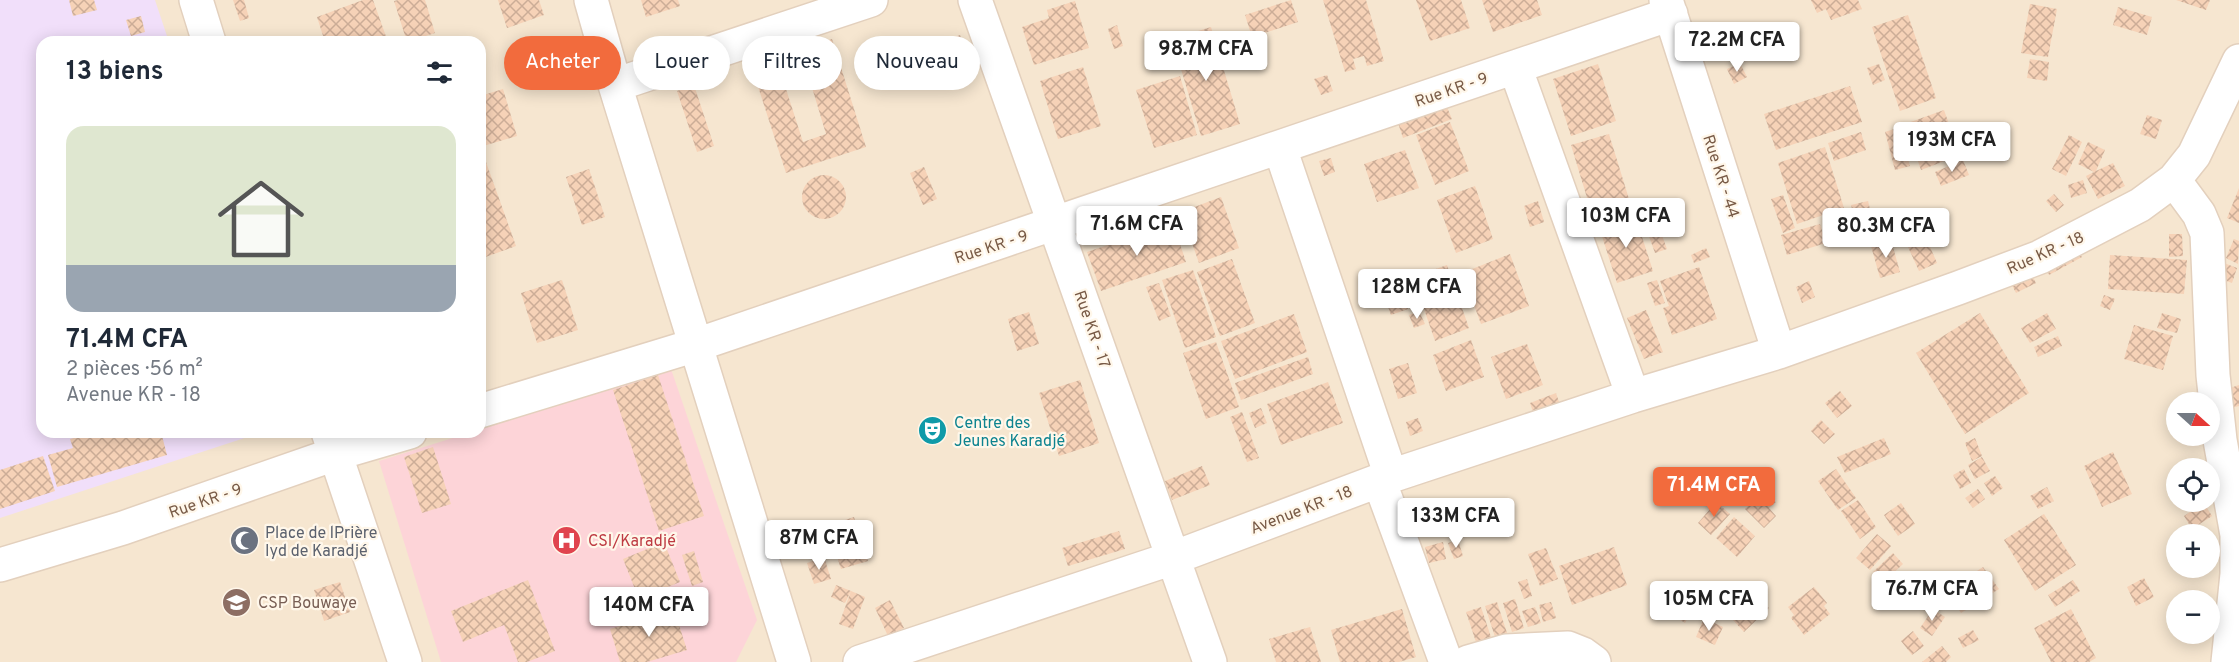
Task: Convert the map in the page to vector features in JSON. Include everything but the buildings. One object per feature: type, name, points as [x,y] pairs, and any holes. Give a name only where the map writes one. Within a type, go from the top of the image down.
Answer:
[{"type":"street","points":[[196,0],[207,36]]},
{"type":"street","points":[[591,0],[601,36]]},
{"type":"street","points":[[621,83],[871,0]]},
{"type":"street","name":"Rue KR - 17","points":[[975,0],[1210,662]]},
{"type":"street","name":"Rue KR - 9","points":[[486,409],[696,345],[1280,148],[1515,67],[1668,7]]},
{"type":"street","name":"Rue KR - 44","points":[[1668,7],[1779,352]]},
{"type":"street","name":"Rue KR - 18","points":[[1779,352],[2040,256],[2140,205],[2174,180],[2194,155],[2239,61]]},
{"type":"street","points":[[1515,67],[1633,396]]},
{"type":"street","points":[[617,90],[794,662]]},
{"type":"street","points":[[1280,148],[1446,662]]},
{"type":"street","points":[[2174,180],[2199,214],[2207,233],[2212,375],[2220,440],[2238,535],[2237,574],[2228,662]]},
{"type":"street","name":"Avenue KR - 18","points":[[860,662],[1173,558],[1385,478],[1633,396],[1779,352]]},
{"type":"street","name":"Rue KR - 9","points":[[0,565],[123,528],[332,443],[367,438]]},
{"type":"street","points":[[332,443],[405,662]]},
{"type":"street","points":[[1468,662],[1506,651],[1568,648],[1583,654],[1594,662]]},
{"type":"shaded area","points":[[0,0],[2239,0],[2239,662],[0,662]]},
{"type":"shaded area","points":[[0,0],[155,0],[167,36],[36,36],[36,438],[245,438],[0,518]]},
{"type":"shaded area","name":"CSI/Karadjé","points":[[671,369],[757,620],[736,662],[441,662],[379,461],[453,438],[486,438],[486,427]]},
{"type":"place","name":"Centre des Jeunes Karadjé","points":[[933,431]]},
{"type":"place","name":"CSI/Karadjé","points":[[567,540]]},
{"type":"place","name":"Place de lPrière Iyd de Karadjé","points":[[244,541]]},
{"type":"place","name":"CSP Bouwaye","points":[[237,602]]}]
